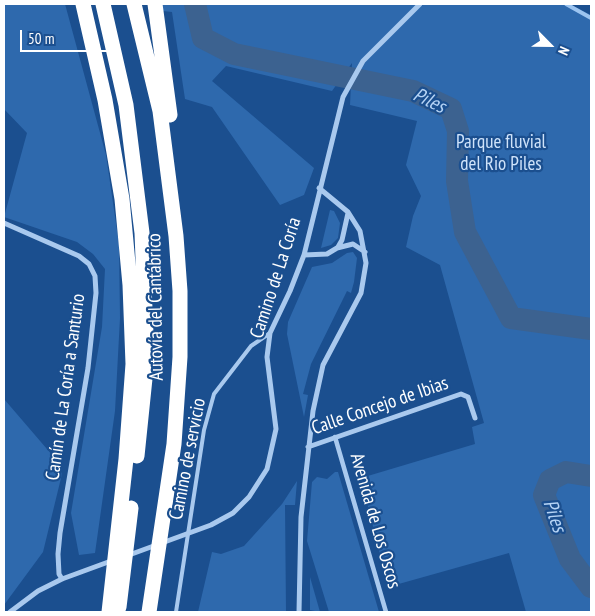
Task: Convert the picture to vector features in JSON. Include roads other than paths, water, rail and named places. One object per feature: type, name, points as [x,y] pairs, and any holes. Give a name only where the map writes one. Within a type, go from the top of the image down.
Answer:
[{"type":"highway","points":[[83,4],[105,100],[122,199],[130,285],[133,364],[126,459],[109,612]]},
{"type":"highway","name":"Autovía del Cantábrico","points":[[103,4],[126,105],[140,223],[147,359],[124,577],[118,612]]},
{"type":"highway","name":"Autovía del Cantábrico","points":[[134,4],[160,111],[176,236],[180,291],[180,357],[174,444],[149,612]]},
{"type":"highway","points":[[155,4],[174,153],[176,236]]},
{"type":"street","name":"Camino de La Coría","points":[[10,612],[38,591],[62,579],[211,525],[232,513],[249,497],[267,469],[276,429],[267,357],[270,333],[290,291],[304,255],[343,97],[363,61],[420,4]]},
{"type":"street","points":[[298,612],[301,517],[308,447],[323,366],[361,293],[366,263],[360,231],[348,212],[319,188]]},
{"type":"street","points":[[337,248],[342,240],[348,212]]},
{"type":"street","name":"Camín de La Coría a Santurio","points":[[4,223],[79,256],[89,264],[95,276],[96,293],[88,368],[60,532],[58,554],[59,574],[62,579]]},
{"type":"street","points":[[304,255],[327,254],[337,248],[353,244],[365,252]]},
{"type":"street","name":"Calle Concejo de Ibias","points":[[308,447],[461,394],[468,397],[475,418]]},
{"type":"street","name":"Avenida de Los Oscos","points":[[335,437],[386,612]]},
{"type":"lane","name":"Camino de servicio","points":[[176,612],[204,430],[214,394],[251,346],[270,333]]},
{"type":"waterway","name":"Piles","points":[[195,4],[203,38],[234,54],[413,91],[451,109],[458,131],[457,181],[465,232],[511,318],[591,329]]},
{"type":"waterway","points":[[566,4],[591,18]]},
{"type":"waterway","name":"Piles","points":[[591,476],[566,472],[550,480],[544,495],[570,559],[591,587]]},
{"type":"park label","name":"Parque fluvial del Rio Piles","points":[[501,154]]}]
